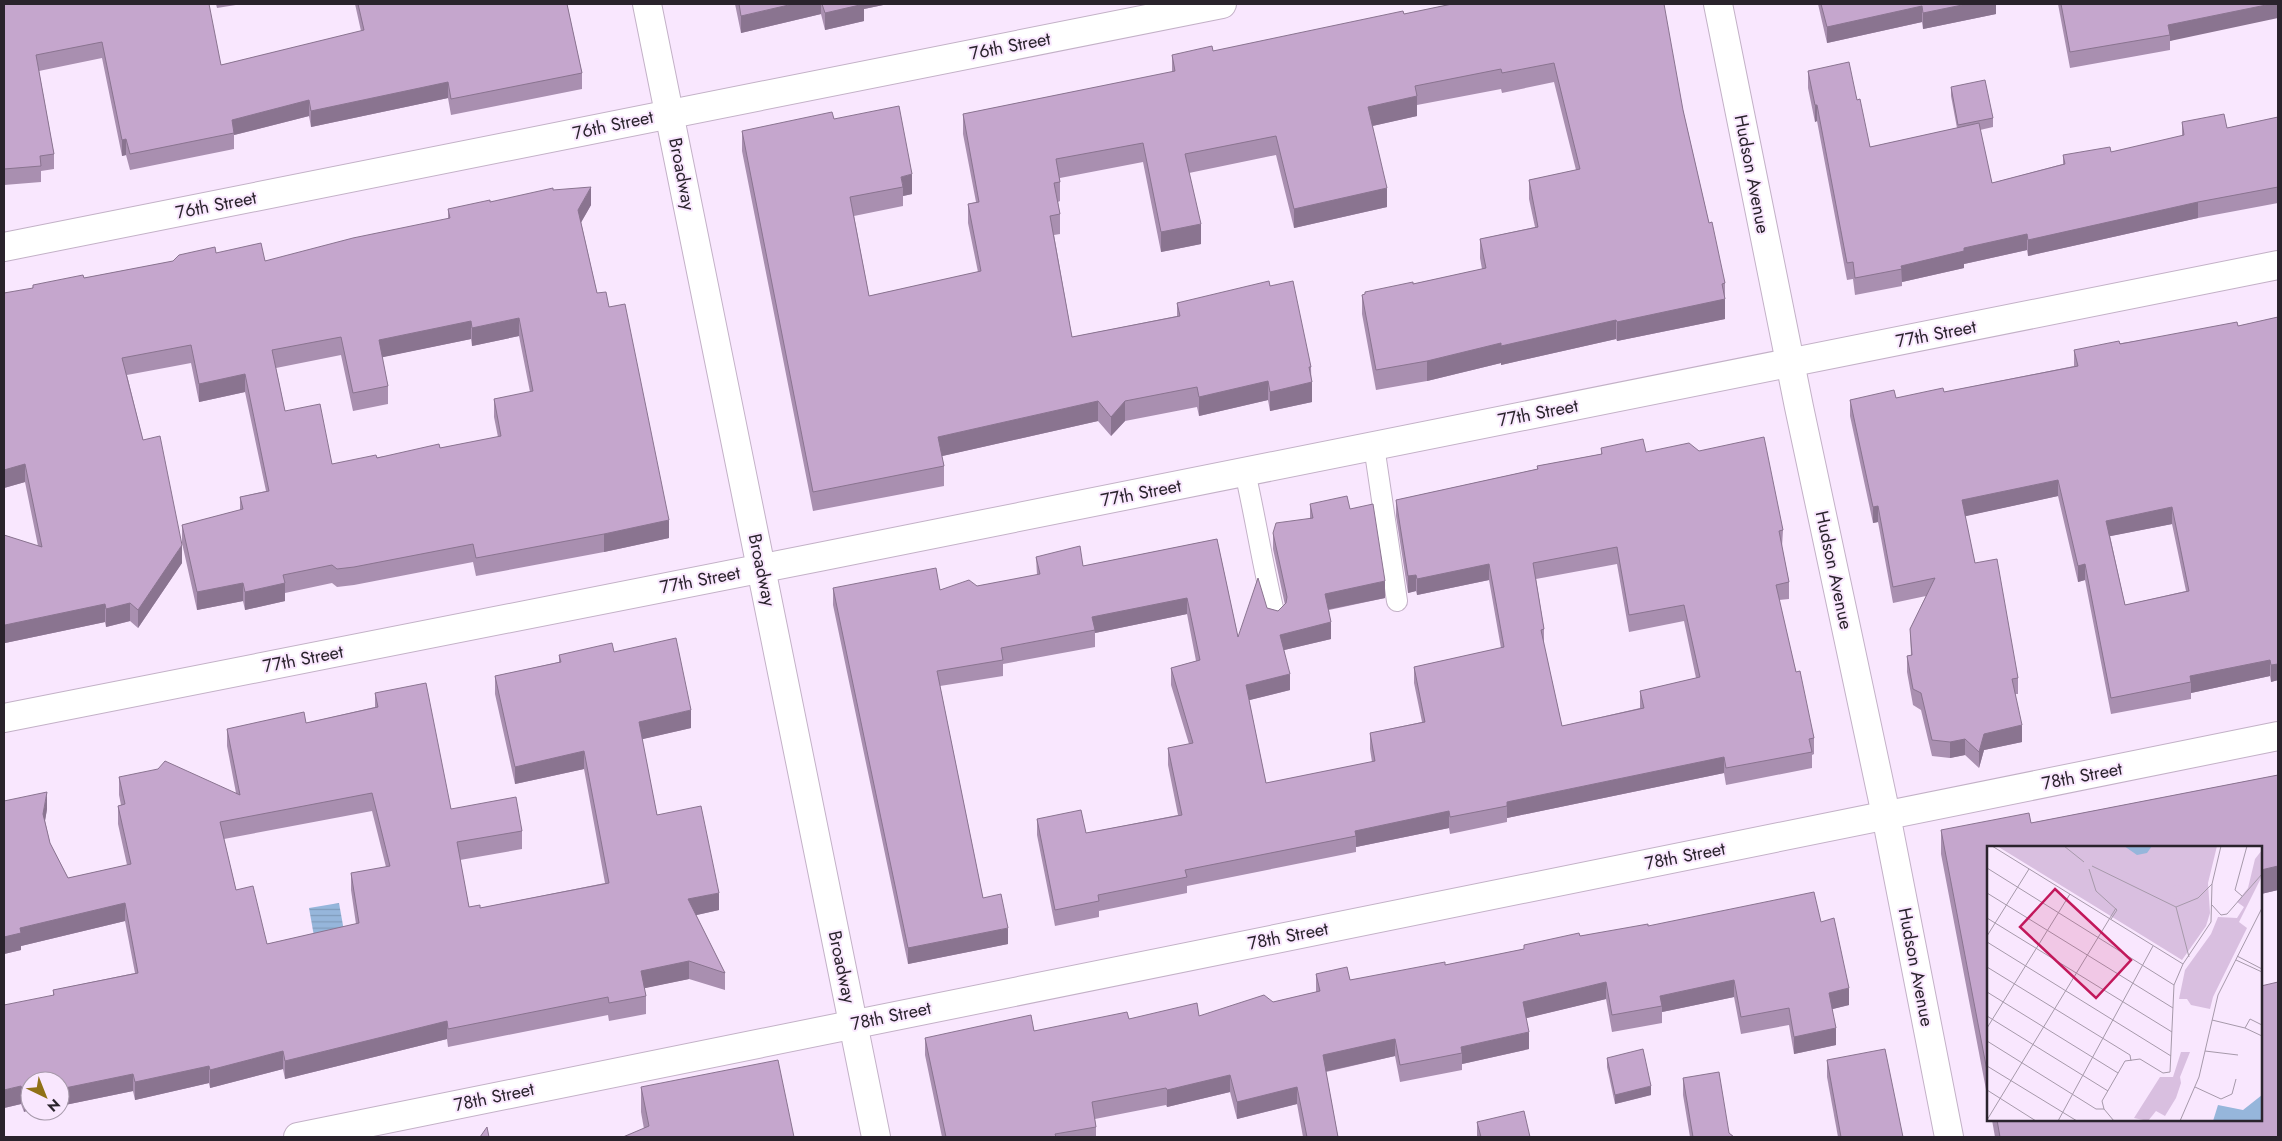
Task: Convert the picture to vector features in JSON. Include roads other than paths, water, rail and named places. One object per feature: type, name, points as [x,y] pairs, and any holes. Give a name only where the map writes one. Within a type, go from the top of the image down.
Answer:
[{"type":"street","name":"Broadway","points":[[647,4],[876,1137]]},
{"type":"street","name":"76th Street","points":[[4,247],[1222,4]]},
{"type":"street","name":"Hudson Avenue","points":[[1718,4],[1790,363],[1886,815],[1949,1137]]},
{"type":"street","name":"77th Street","points":[[4,718],[2278,265]]},
{"type":"street","name":"78th Street","points":[[298,1137],[2278,736]]},
{"type":"lane","points":[[1374,446],[1397,600]]},
{"type":"lane","points":[[1245,472],[1259,530],[1262,562],[1276,616]]},
{"type":"water","points":[[339,903],[351,970],[321,976],[309,908]]}]
